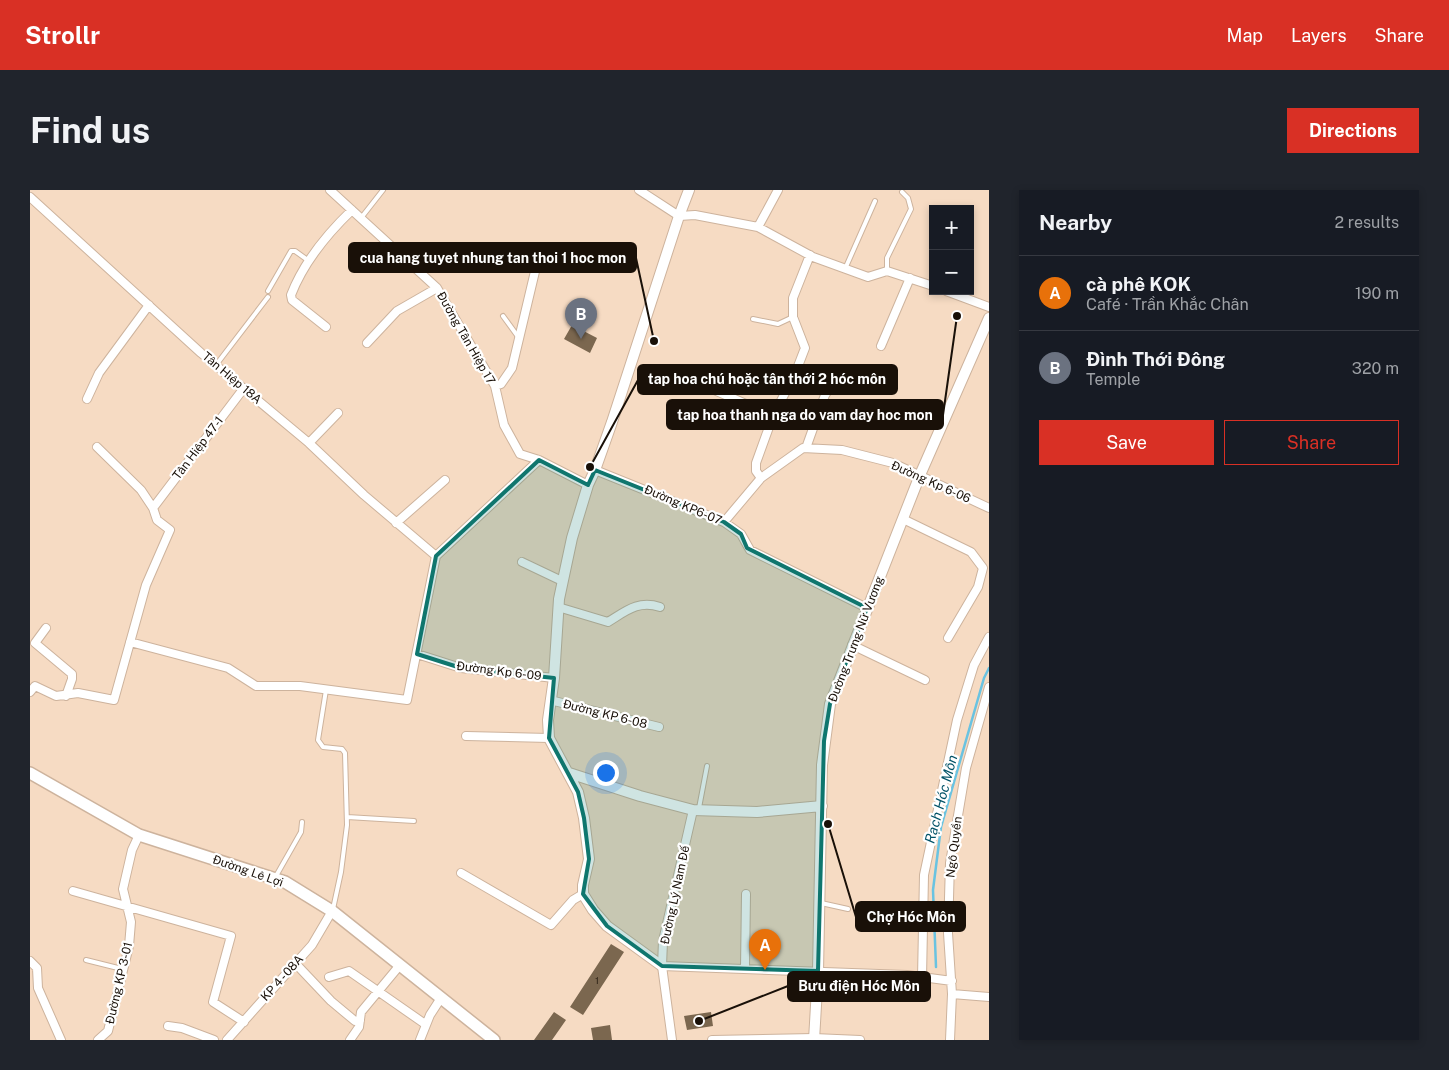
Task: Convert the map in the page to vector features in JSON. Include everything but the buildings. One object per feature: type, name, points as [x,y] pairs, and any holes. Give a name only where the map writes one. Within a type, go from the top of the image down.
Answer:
[{"type":"main road","name":"Đường Lê Lợi","points":[[30,773],[139,835],[285,882],[332,911],[494,1040]]},
{"type":"street","name":"Đường Tân Hiệp 17","points":[[330,190],[437,288],[495,386],[504,425],[520,454],[539,460],[588,486]]},
{"type":"street","points":[[639,190],[679,216],[695,215],[758,227],[810,255],[868,277],[887,271],[929,285]]},
{"type":"street","points":[[690,190],[679,216],[595,470],[588,486],[572,538],[558,607],[554,678],[548,720],[549,738],[570,773],[578,792],[588,840],[589,859],[582,886],[583,894],[592,910],[607,926],[662,966],[818,971],[952,981]]},
{"type":"street","points":[[758,227],[778,190]]},
{"type":"street","name":"Tân Hiệp 18A","points":[[30,197],[148,305],[309,443],[396,523],[436,556]]},
{"type":"street","points":[[326,327],[291,298],[296,284],[336,224],[352,210]]},
{"type":"street","points":[[761,478],[756,471],[756,464],[774,416],[795,374],[805,348],[793,318],[793,298],[810,255]]},
{"type":"street","points":[[495,386],[501,384],[512,368],[537,263]]},
{"type":"street","points":[[881,346],[910,278]]},
{"type":"street","points":[[367,343],[397,311],[437,288]]},
{"type":"street","points":[[957,295],[989,307]]},
{"type":"street","points":[[87,399],[99,373],[148,305]]},
{"type":"street","name":"Đường Trưng Nữ Vương","points":[[814,1039],[818,971],[822,765],[830,704],[920,475],[989,318]]},
{"type":"street","points":[[724,522],[761,478],[806,448],[825,395],[839,373],[844,373],[865,385]]},
{"type":"street","points":[[703,385],[774,416]]},
{"type":"street","name":"Tân Hiệp 47-1","points":[[153,508],[244,388]]},
{"type":"street","points":[[309,443],[338,413]]},
{"type":"street","points":[[30,692],[35,686],[56,696],[78,693],[114,700],[146,585],[170,530],[157,520],[153,508],[141,490],[97,446]]},
{"type":"street","name":"Đường Kp 6-06","points":[[806,448],[842,450],[893,463],[989,508]]},
{"type":"street","points":[[130,642],[228,668],[256,686],[300,686],[408,700],[436,556],[539,460]]},
{"type":"street","name":"Đường KP6-07","points":[[595,470],[724,522],[741,534],[750,550],[867,608]]},
{"type":"street","points":[[396,523],[445,480]]},
{"type":"street","points":[[902,519],[971,552],[983,568],[978,587],[948,638]]},
{"type":"street","points":[[522,562],[562,581]]},
{"type":"street","points":[[558,607],[608,622],[637,604],[650,603],[660,607]]},
{"type":"street","points":[[46,628],[35,643],[72,674],[66,696]]},
{"type":"street","name":"Ngô Quyền","points":[[922,978],[924,875],[955,730],[974,665],[989,637]]},
{"type":"street","points":[[852,645],[925,680]]},
{"type":"street","name":"Đường Kp 6-09","points":[[417,654],[460,668],[554,678]]},
{"type":"street","name":"Ngô Quyền","points":[[950,1040],[952,981],[948,933],[950,863],[966,768],[989,687]]},
{"type":"street","name":"Đường KP 6-08","points":[[550,700],[659,727]]},
{"type":"street","points":[[466,736],[549,738]]},
{"type":"street","points":[[570,773],[640,796],[696,810],[757,812],[822,806]]},
{"type":"street","name":"Đường Lý Nam Đế","points":[[672,1040],[662,966],[663,941],[696,810]]},
{"type":"street","name":"Đường KP 3-01","points":[[98,1040],[108,1031],[123,969],[130,930],[128,908],[123,889],[132,850],[139,835]]},
{"type":"street","points":[[461,873],[551,925],[574,900],[583,894]]},
{"type":"street","points":[[73,892],[232,936],[213,1002],[244,1022]]},
{"type":"street","points":[[745,968],[746,894]]},
{"type":"street","name":"KP 4 - 08A","points":[[227,1040],[312,944],[332,911]]},
{"type":"street","points":[[30,961],[37,968],[38,988],[61,1040]]},
{"type":"street","points":[[296,963],[331,1001],[356,1021],[360,1020]]},
{"type":"street","points":[[350,1040],[360,1027],[361,1012],[400,965]]},
{"type":"street","points":[[329,977],[349,971],[425,1024]]},
{"type":"street","points":[[952,994],[989,997]]},
{"type":"street","points":[[420,1040],[425,1024],[442,998]]},
{"type":"street","points":[[168,1026],[182,1028],[214,1040]]},
{"type":"street","points":[[712,1040],[860,1040]]},
{"type":"lane","points":[[361,218],[383,190]]},
{"type":"lane","points":[[887,271],[887,258],[911,209],[908,198],[902,192]]},
{"type":"lane","points":[[846,269],[876,201]]},
{"type":"lane","points":[[268,291],[291,251],[295,251],[310,262]]},
{"type":"lane","points":[[216,365],[268,297]]},
{"type":"lane","points":[[503,316],[519,338]]},
{"type":"lane","points":[[753,319],[773,324],[793,318]]},
{"type":"lane","points":[[718,392],[726,368]]},
{"type":"lane","points":[[326,690],[318,740],[323,747],[342,749],[345,753],[347,817],[344,853],[332,911]]},
{"type":"lane","points":[[696,810],[706,766]]},
{"type":"lane","points":[[347,817],[414,821]]},
{"type":"lane","points":[[275,878],[301,832],[302,822]]},
{"type":"lane","points":[[819,902],[848,909]]},
{"type":"lane","points":[[894,922],[923,927]]},
{"type":"lane","points":[[86,960],[123,969]]},
{"type":"highlighted area","points":[[539,460],[588,485],[595,470],[724,522],[741,534],[747,548],[867,608],[830,704],[824,741],[818,971],[662,966],[607,926],[583,894],[589,859],[584,818],[578,792],[549,738],[554,678],[461,668],[417,654],[436,556]]},
{"type":"waterway","name":"Rạch Hóc Môn","points":[[936,967],[933,890],[941,827],[984,678],[989,668]]},
{"type":"place","name":"tap hoa thanh nga do vam day hoc mon","points":[[957,316]]},
{"type":"place","name":"Đình Thới Đông","points":[[581,339]]},
{"type":"place","name":"cua hang tuyet nhung tan thoi 1 hoc mon","points":[[654,341]]},
{"type":"place","name":"tap hoa chú hoặc tân thới 2 hóc môn","points":[[590,467]]},
{"type":"place","name":"Chợ Hóc Môn","points":[[828,824]]},
{"type":"place","name":"cà phê KOK","points":[[765,970]]},
{"type":"place","name":"Bưu điện Hóc Môn","points":[[699,1021]]}]
